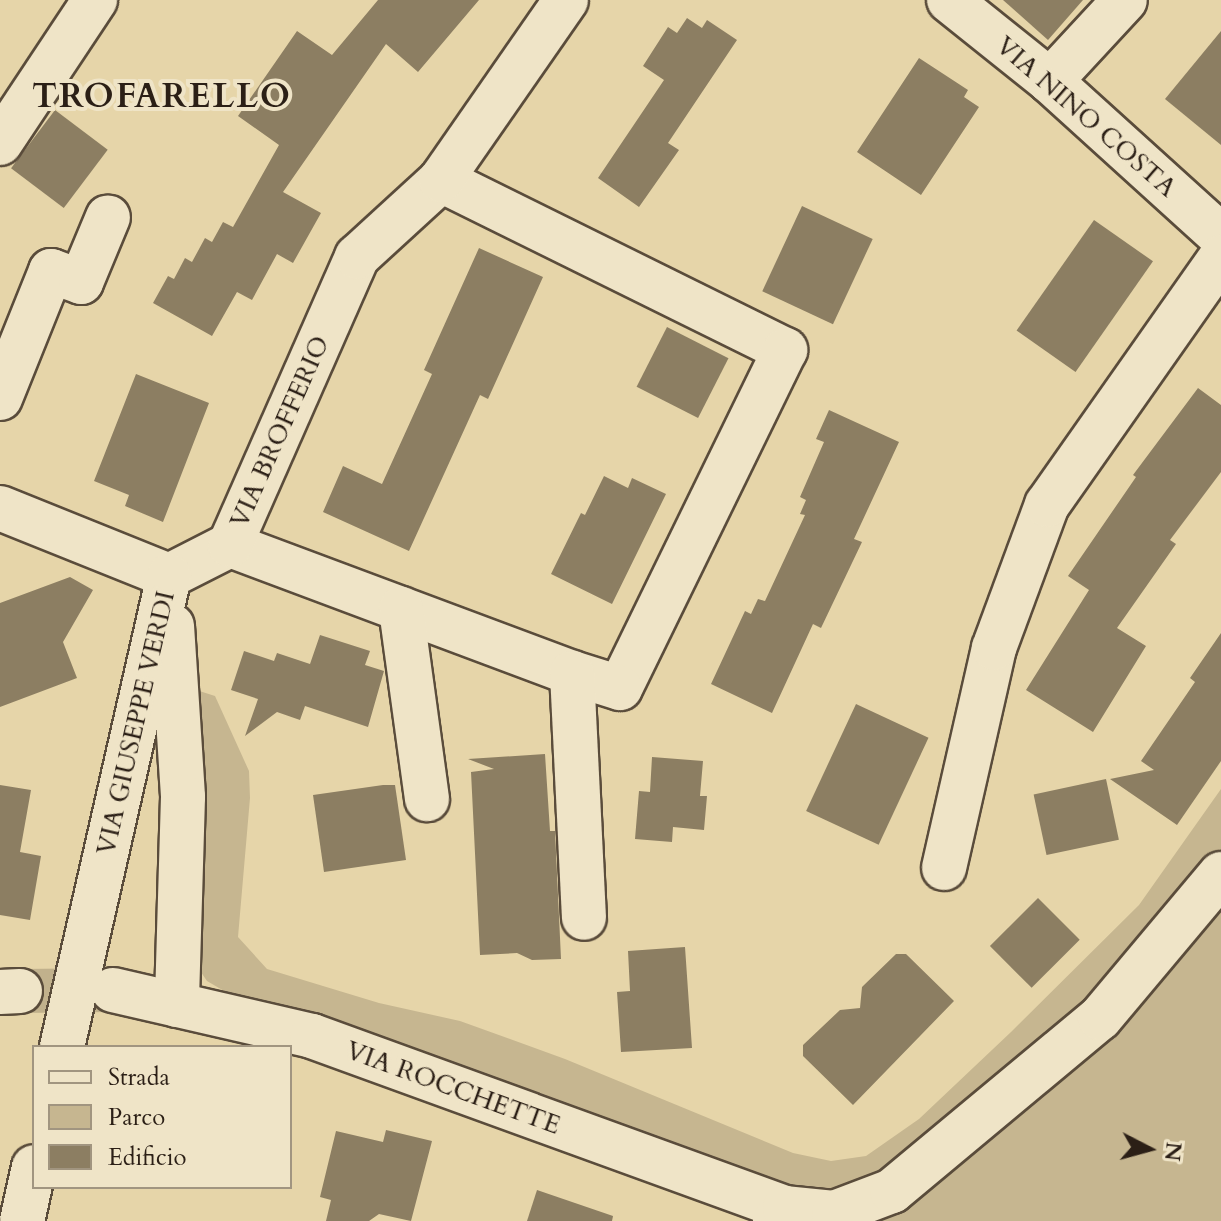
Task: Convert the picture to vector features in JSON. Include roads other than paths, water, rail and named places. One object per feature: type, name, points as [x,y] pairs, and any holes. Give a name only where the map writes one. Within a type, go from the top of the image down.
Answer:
[{"type":"street","points":[[0,143],[95,0]]},
{"type":"street","name":"VIA BROFFERIO","points":[[169,576],[230,545],[357,257],[441,180],[566,0]]},
{"type":"street","name":"VIA NINO COSTA","points":[[949,0],[1050,81],[1221,236]]},
{"type":"street","points":[[1050,81],[1125,0]]},
{"type":"street","points":[[230,545],[572,673],[620,688],[785,350],[441,180]]},
{"type":"street","points":[[0,398],[51,271],[81,282],[108,217]]},
{"type":"street","points":[[944,868],[994,648],[1047,505],[1221,257]]},
{"type":"street","name":"VIA GIUSEPPE VERDI","points":[[0,508],[169,576],[62,1045]]},
{"type":"street","points":[[169,576],[183,797],[177,1005]]},
{"type":"street","points":[[401,609],[427,799]]},
{"type":"street","points":[[572,673],[584,918]]},
{"type":"street","name":"VIA ROCCHETTE","points":[[113,990],[312,1036],[780,1214],[834,1213],[892,1191],[1100,1018],[1221,874]]},
{"type":"street","points":[[22,1221],[32,1176]]},
{"type":"tunnel","points":[[20,991],[113,990]]},
{"type":"district","name":"TROFARELLO","points":[[162,97]]}]
